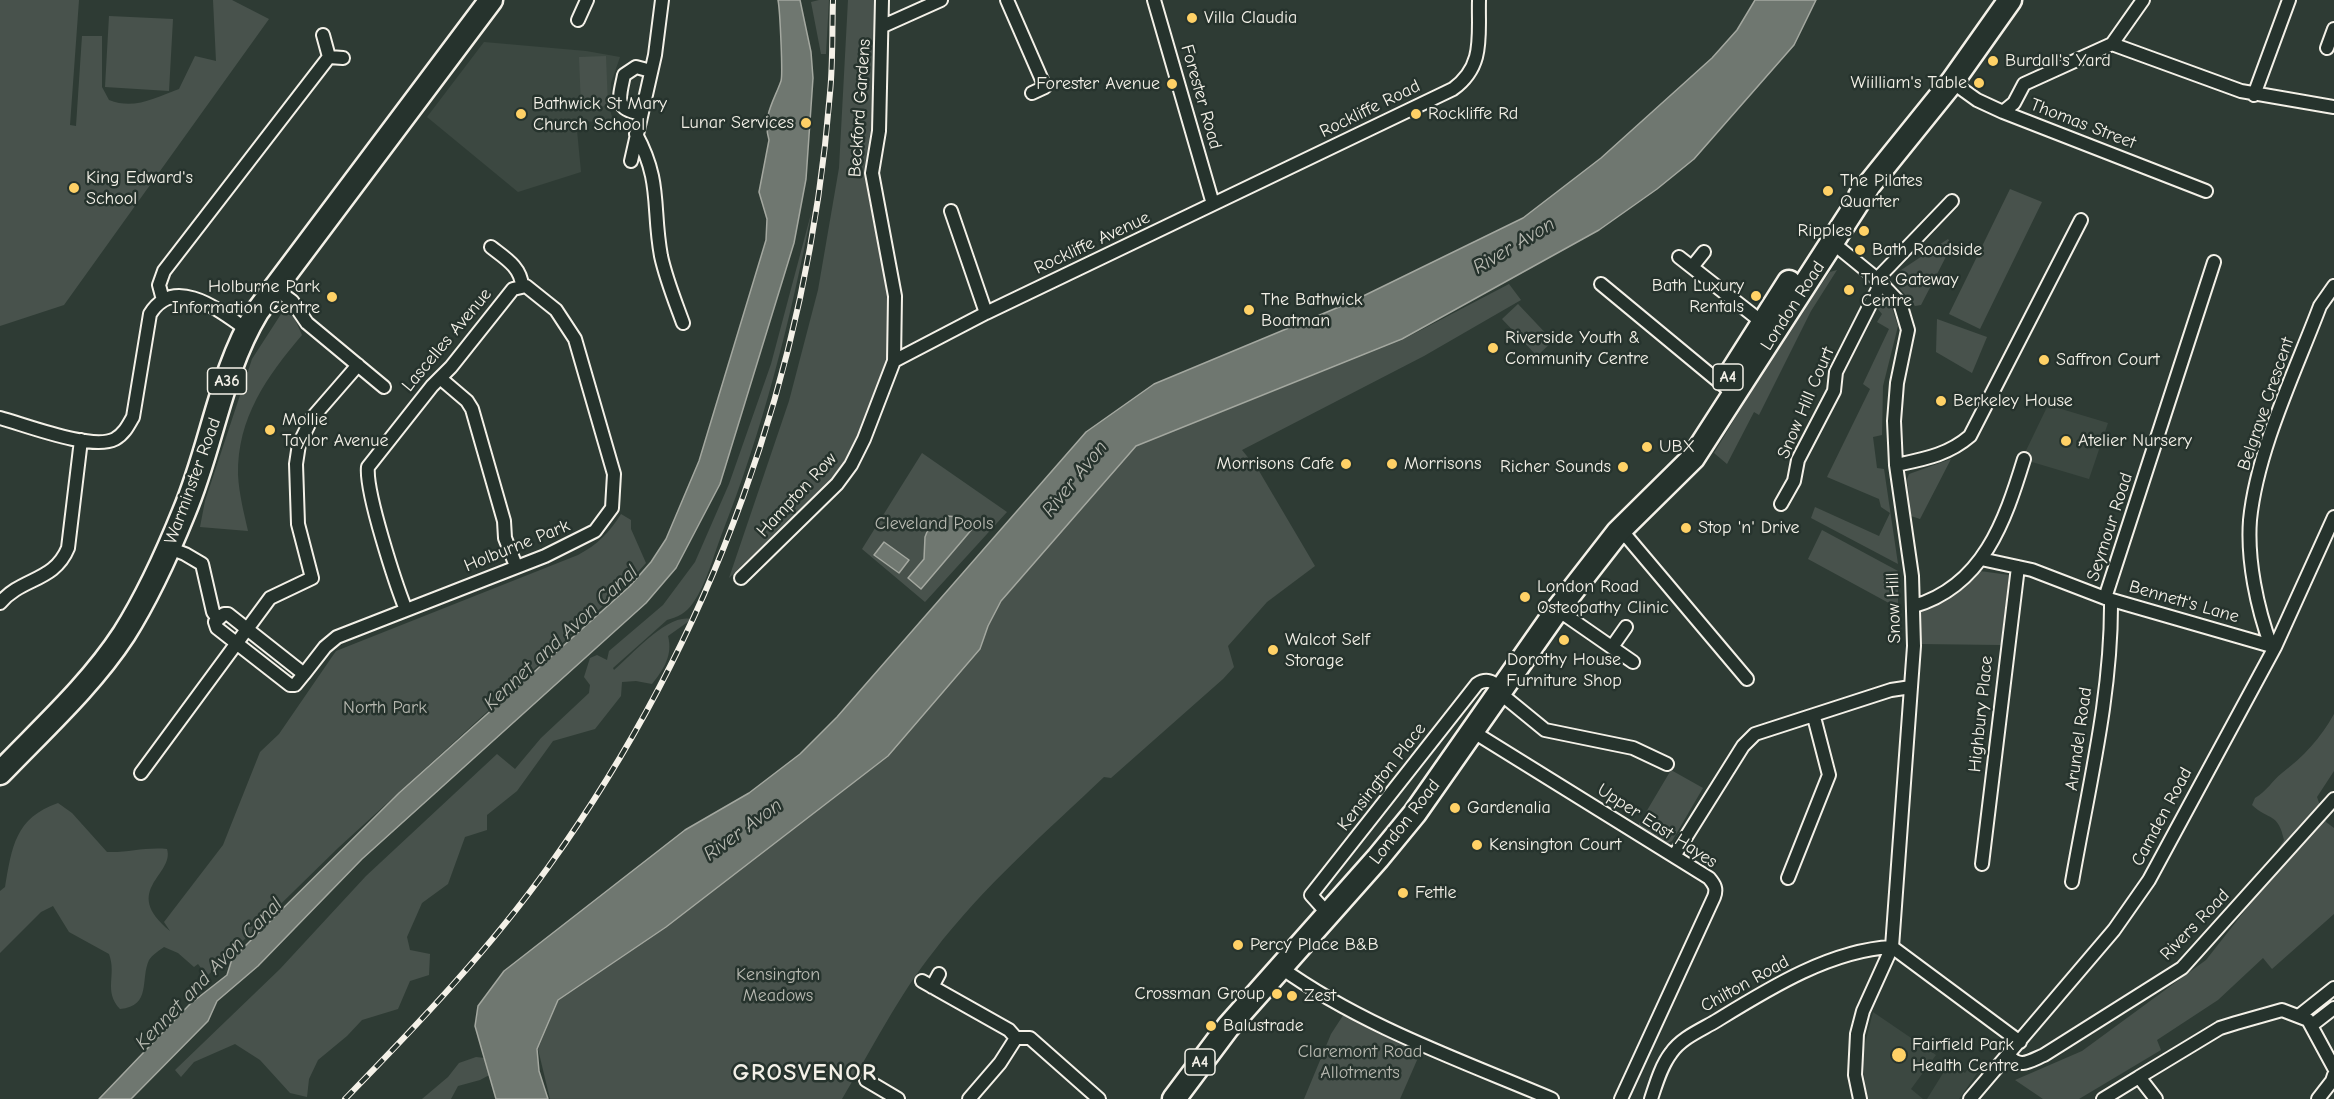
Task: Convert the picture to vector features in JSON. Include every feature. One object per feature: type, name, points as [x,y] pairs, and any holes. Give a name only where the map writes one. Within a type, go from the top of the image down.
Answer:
[{"type":"highway","name":"Warminster Road","points":[[0,773],[95,673],[129,625],[169,548],[185,511],[233,358],[246,329],[274,288],[491,0]]},
{"type":"highway","name":"London Road","points":[[1174,1099],[1228,1027],[1408,822],[1558,610],[1618,531],[1631,509],[1729,391],[1768,327],[1829,240],[1869,185],[1952,82],[2010,0]]},
{"type":"street","points":[[578,20],[587,0]]},
{"type":"street","points":[[631,161],[651,71],[662,0]]},
{"type":"street","name":"Beckford Gardens","points":[[882,0],[879,131],[872,173],[895,296],[894,361]]},
{"type":"street","points":[[883,26],[941,0]]},
{"type":"street","points":[[1007,0],[1045,87],[1032,93]]},
{"type":"street","name":"Rockliffe Road","points":[[1213,204],[1453,89],[1464,81],[1477,59],[1479,0]]},
{"type":"street","points":[[2003,112],[2014,103],[2024,84],[2112,44],[2143,0]]},
{"type":"street","points":[[2254,94],[2289,0]]},
{"type":"street","name":"Forester Road","points":[[1156,1],[1213,204]]},
{"type":"street","points":[[2327,48],[2334,28]]},
{"type":"street","points":[[323,35],[329,57]]},
{"type":"street","points":[[2112,44],[2254,94],[2334,106]]},
{"type":"street","points":[[329,57],[343,58]]},
{"type":"street","points":[[163,300],[159,285],[164,271],[329,57]]},
{"type":"street","points":[[640,113],[627,112],[622,107],[620,100],[624,75],[636,68],[651,71]]},
{"type":"street","name":"Thomas Street","points":[[1952,82],[1977,100],[2003,112],[2205,191]]},
{"type":"street","points":[[636,134],[655,181],[657,224],[662,257],[682,323]]},
{"type":"street","points":[[1879,281],[1952,201]]},
{"type":"street","name":"Rockliffe Avenue","points":[[894,361],[986,313],[1213,204]]},
{"type":"street","points":[[951,211],[986,313]]},
{"type":"street","points":[[1896,465],[1940,456],[1956,448],[1970,436],[2081,220]]},
{"type":"street","name":"Snow Hill","points":[[1829,240],[1879,281],[1900,303],[1908,330],[1897,383],[1894,421],[1896,465],[1914,606],[1911,687],[1892,947]]},
{"type":"street","name":"Holburne Park","points":[[304,674],[331,640],[569,546],[595,531],[606,519],[615,493],[611,459],[576,339],[556,310],[530,288],[518,287],[522,276],[517,268],[491,247]]},
{"type":"street","points":[[1692,267],[1704,252]]},
{"type":"street","points":[[1679,256],[1768,327]]},
{"type":"street","name":"Seymour Road","points":[[2108,599],[2214,262]]},
{"type":"street","name":"Snow Hill Court","points":[[1781,504],[1794,481],[1798,460],[1834,391],[1836,372],[1879,281]]},
{"type":"street","points":[[1601,284],[1729,391]]},
{"type":"street","name":"Belgrave Crescent","points":[[2273,647],[2254,575],[2250,519],[2266,448],[2320,306],[2334,286]]},
{"type":"street","name":"Lascelles Avenue","points":[[406,610],[395,582],[368,484],[368,467],[518,287]]},
{"type":"street","points":[[274,288],[292,302],[307,323],[384,387]]},
{"type":"street","points":[[0,417],[81,440],[100,443],[115,439],[126,429],[133,417],[150,314],[163,300],[195,297],[246,329]]},
{"type":"street","name":"Hampton Row","points":[[741,578],[837,484],[851,465],[864,439],[894,361]]},
{"type":"street","points":[[141,773],[274,594],[312,578],[298,524],[296,464],[299,444],[312,418],[358,365]]},
{"type":"street","points":[[440,378],[467,401],[472,410],[504,521],[506,538],[516,566]]},
{"type":"street","points":[[0,603],[10,591],[50,573],[62,563],[68,548],[81,440]]},
{"type":"street","points":[[1914,606],[1929,602],[1961,583],[1981,559],[2009,508],[2025,459]]},
{"type":"street","name":"Camden Road","points":[[1970,1099],[2114,930],[2149,880],[2273,647],[2334,517]]},
{"type":"street","points":[[1618,531],[1628,538],[1747,679]]},
{"type":"street","points":[[169,548],[202,564],[213,612],[218,619],[217,628],[290,685],[296,685],[304,674],[228,614],[218,619]]},
{"type":"street","name":"Bennett's Lane","points":[[1981,559],[2018,567],[2108,599],[2273,647]]},
{"type":"street","name":"Highbury Place","points":[[1982,864],[2018,567]]},
{"type":"street","name":"Arundel Road","points":[[2072,882],[2093,774],[2112,625],[2108,599]]},
{"type":"street","points":[[1558,610],[1634,662]]},
{"type":"street","points":[[1612,647],[1626,627]]},
{"type":"street","name":"Kensington Place","points":[[1328,914],[1311,895],[1477,684],[1484,680],[1491,680],[1502,692]]},
{"type":"street","points":[[1674,856],[1743,746],[1755,734],[1814,717],[1891,690],[1911,687]]},
{"type":"street","points":[[1502,692],[1545,730],[1633,748],[1667,764]]},
{"type":"street","points":[[1788,878],[1829,775],[1814,717]]},
{"type":"street","name":"Upper East Hayes","points":[[1472,731],[1709,878],[1716,891],[1621,1099]]},
{"type":"street","name":"Rivers Road","points":[[2009,1056],[2015,1063],[2022,1065],[2044,1055],[2176,973],[2334,799]]},
{"type":"street","points":[[1860,1099],[1855,1075],[1857,1034],[1863,1011],[1892,947],[2020,1042]]},
{"type":"street","name":"Chilton Road","points":[[1651,1099],[1671,1053],[1683,1041],[1748,1001],[1812,969],[1862,950],[1892,947]]},
{"type":"street","points":[[1280,968],[1309,988],[1431,1050],[1544,1098]]},
{"type":"street","points":[[939,974],[927,984],[1009,1030],[1016,1038],[1030,1038],[1099,1099]]},
{"type":"street","points":[[2300,1015],[2334,988]]},
{"type":"street","points":[[2312,1025],[2334,1008]]},
{"type":"street","points":[[2103,1099],[2220,1029],[2282,1010],[2300,1015],[2312,1025],[2334,1068]]},
{"type":"street","points":[[969,1099],[1000,1063],[1016,1038]]},
{"type":"street","points":[[2318,1099],[2334,1075]]},
{"type":"street","points":[[2139,1077],[2156,1099]]},
{"type":"street","points":[[866,1080],[898,1099]]},
{"type":"shaded area","name":"Bathwick St Mary Church School","points":[[484,42],[586,51],[620,57],[611,83],[610,110],[614,124],[576,120],[581,172],[518,192],[427,117]]},
{"type":"shaded area","name":"Atelier Nursery","points":[[2048,405],[2108,423],[2089,479],[2022,459]]},
{"type":"shaded area","name":"Fairfield Park Health Centre","points":[[1873,1012],[1936,1055],[1911,1089],[1923,1099],[1867,1099],[1862,1056]]},
{"type":"shaded area","points":[[1950,1062],[1965,1073],[1970,1066],[1978,1072],[1959,1099],[1927,1099]]},
{"type":"green space","name":"King Edward's School","points":[[0,0],[79,0],[70,125],[76,126],[82,36],[102,36],[102,87],[109,100],[127,104],[153,99],[179,89],[195,56],[216,61],[213,0],[232,0],[269,19],[64,305],[0,326]]},
{"type":"green space","points":[[829,0],[826,54],[821,54],[811,2]]},
{"type":"green space","points":[[848,0],[876,0],[876,60],[867,189],[888,297],[889,359],[864,424],[842,470],[729,578],[789,401],[818,290],[839,168]]},
{"type":"green space","points":[[109,16],[173,19],[169,91],[105,87]]},
{"type":"green space","points":[[606,56],[608,106],[581,107],[579,57]]},
{"type":"green space","points":[[2010,189],[2042,202],[1980,329],[1949,314]]},
{"type":"green space","points":[[812,210],[785,334],[762,416],[736,496],[698,596],[688,609],[667,620],[613,668],[614,670],[661,628],[682,619],[692,619],[668,636],[668,656],[664,667],[652,684],[636,681],[622,682],[621,696],[595,729],[553,741],[517,791],[487,815],[487,830],[465,837],[448,884],[422,903],[407,937],[410,950],[430,954],[429,975],[410,981],[398,1009],[362,1020],[318,1060],[309,1079],[307,1097],[290,1093],[260,1060],[235,1044],[194,1062],[181,1077],[175,1070],[280,969],[366,876],[497,754],[515,769],[541,738],[589,693],[590,685],[584,677],[590,658],[597,655],[607,660],[609,651],[663,605],[695,562],[729,484],[771,364]]},
{"type":"green space","points":[[1948,239],[1952,245],[1921,305],[1915,306],[1896,284],[1898,272]]},
{"type":"green space","points":[[1837,270],[1811,311],[1759,415],[1754,412],[1727,464],[1714,453],[1786,334],[1830,272]]},
{"type":"green space","name":"Kensington Meadows","points":[[1509,284],[1521,300],[1424,356],[1242,450],[1259,471],[1315,566],[1267,602],[1228,646],[1234,667],[1223,679],[1111,778],[1104,777],[1016,861],[953,927],[909,986],[842,1099],[550,1099],[538,1049],[559,999],[660,931],[889,756],[981,649],[987,626],[1001,601],[1136,446],[1402,340]]},
{"type":"green space","points":[[1884,299],[1892,308],[1898,326],[1883,386],[1882,435],[1873,437],[1877,468],[1884,469],[1898,564],[1811,518],[1815,507],[1879,536],[1890,513],[1881,507],[1879,499],[1827,477],[1870,389],[1863,384],[1889,329],[1877,322],[1882,314],[1877,308]]},
{"type":"green space","points":[[1518,304],[1553,341],[1537,356],[1502,319]]},
{"type":"green space","points":[[283,311],[294,317],[302,335],[266,382],[249,416],[243,435],[238,475],[248,531],[200,527],[205,501],[252,359]]},
{"type":"green space","points":[[1937,319],[1987,337],[1972,373],[1936,352]]},
{"type":"green space","name":"Cleveland Pools","points":[[922,453],[1007,512],[925,602],[862,549]]},
{"type":"green space","points":[[1951,459],[1920,519],[1911,516],[1907,479],[1909,474]]},
{"type":"green space","name":"North Park","points":[[621,514],[631,520],[631,529],[646,563],[627,584],[338,848],[207,976],[198,964],[194,967],[178,953],[164,947],[149,960],[143,990],[137,1003],[120,1009],[112,996],[112,969],[109,954],[69,932],[53,906],[41,912],[0,953],[0,891],[5,887],[10,859],[18,836],[24,826],[44,809],[58,803],[72,813],[107,852],[167,849],[164,867],[149,894],[150,905],[156,917],[170,931],[164,922],[223,845],[260,752],[279,734],[336,651],[578,555],[602,538]]},
{"type":"green space","points":[[1822,530],[1898,571],[1898,608],[1808,559]]},
{"type":"green space","points":[[1980,571],[2009,575],[2001,645],[1921,644],[1921,611],[1959,590]]},
{"type":"green space","points":[[2334,714],[2334,771],[2317,797],[2326,822],[2334,828],[2334,914],[2272,969],[2263,958],[2218,1000],[2157,1040],[2161,1050],[2079,1099],[2043,1099],[2015,1080],[2082,1051],[2206,960],[2250,904],[2253,889],[2284,840],[2276,821],[2252,805],[2255,798],[2311,746]]},
{"type":"green space","points":[[1671,770],[1703,788],[1672,841],[1664,845],[1636,829]]},
{"type":"green space","name":"Claremont Road Allotments","points":[[1344,1014],[1421,1051],[1400,1099],[1304,1099],[1331,1034]]},
{"type":"green space","points":[[476,1057],[494,1059],[497,1071],[480,1080],[458,1086],[451,1099],[422,1099],[448,1077],[459,1063]]},
{"type":"water","points":[[778,0],[800,0],[811,52],[813,78],[806,179],[794,243],[720,484],[676,568],[646,603],[362,859],[258,966],[217,1001],[208,1021],[131,1099],[99,1099],[190,1004],[227,975],[232,959],[399,793],[630,586],[651,562],[666,539],[699,461],[766,240],[767,219],[759,192],[769,140],[768,116],[782,76]]},
{"type":"water","name":"River Avon","points":[[1755,0],[1816,0],[1794,45],[1694,159],[1657,189],[1599,230],[1402,339],[1136,446],[1001,601],[988,626],[980,649],[888,756],[666,927],[558,1000],[537,1049],[539,1071],[548,1099],[496,1099],[475,1026],[478,1006],[504,971],[685,830],[749,793],[800,754],[837,717],[1086,432],[1154,384],[1351,302],[1523,218],[1601,158],[1712,58],[1737,30]]},
{"type":"water","name":"Cleveland Pools","points":[[947,516],[958,517],[973,528],[921,589],[908,578],[924,559],[925,537],[929,527]]},
{"type":"water","points":[[884,542],[909,560],[899,573],[874,555]]},
{"type":"railway","points":[[345,1099],[477,957],[549,866],[607,779],[659,689],[704,595],[742,499],[774,400],[800,299],[818,197],[830,93],[833,0]]},
{"type":"place","name":"Villa Claudia","points":[[1192,18]]},
{"type":"place","name":"Burdall's Yard","points":[[1993,61]]},
{"type":"place","name":"Wiilliam's Table","points":[[1979,83]]},
{"type":"place","name":"Forester Avenue","points":[[1172,84]]},
{"type":"place","name":"Bathwick St Mary Church School","points":[[521,114]]},
{"type":"place","name":"Rockliffe Rd","points":[[1416,114]]},
{"type":"place","name":"Lunar Services","points":[[806,123]]},
{"type":"place","name":"King Edward's School","points":[[74,188]]},
{"type":"place","name":"The Pilates Quarter","points":[[1828,191]]},
{"type":"place","name":"Ripples","points":[[1864,231]]},
{"type":"place","name":"Bath Roadside","points":[[1860,250]]},
{"type":"place","name":"The Gateway Centre","points":[[1849,290]]},
{"type":"place","name":"Bath Luxury Rentals","points":[[1756,296]]},
{"type":"place","name":"Holburne Park Information Centre","points":[[332,297]]},
{"type":"place","name":"The Bathwick Boatman","points":[[1249,310]]},
{"type":"place","name":"Riverside Youth & Community Centre","points":[[1493,348]]},
{"type":"place","name":"Saffron Court","points":[[2044,360]]},
{"type":"place","name":"Berkeley House","points":[[1941,401]]},
{"type":"place","name":"Mollie Taylor Avenue","points":[[270,430]]},
{"type":"place","name":"Atelier Nursery","points":[[2066,441]]},
{"type":"place","name":"UBX","points":[[1647,447]]},
{"type":"place","name":"Morrisons Cafe","points":[[1346,464]]},
{"type":"place","name":"Morrisons","points":[[1392,464]]},
{"type":"place","name":"Richer Sounds","points":[[1623,467]]},
{"type":"place","name":"Stop 'n' Drive","points":[[1686,528]]},
{"type":"place","name":"London Road Osteopathy Clinic","points":[[1525,597]]},
{"type":"place","name":"Dorothy House Furniture Shop","points":[[1564,640]]},
{"type":"place","name":"Walcot Self Storage","points":[[1273,650]]},
{"type":"place","name":"Gardenalia","points":[[1455,808]]},
{"type":"place","name":"Kensington Court","points":[[1477,845]]},
{"type":"place","name":"Fettle","points":[[1403,893]]},
{"type":"place","name":"Percy Place B&B","points":[[1238,945]]},
{"type":"place","name":"Crossman Group","points":[[1277,994]]},
{"type":"place","name":"Zest","points":[[1292,996]]},
{"type":"place","name":"Balustrade","points":[[1211,1026]]},
{"type":"place","name":"Fairfield Park Health Centre","points":[[1899,1055]]},
{"type":"district","name":"GROSVENOR","points":[[805,1073]]},
{"type":"water label","name":"Kennet and Avon Canal","points":[[561,638]]},
{"type":"water label","name":"Kennet and Avon Canal","points":[[209,974]]}]
